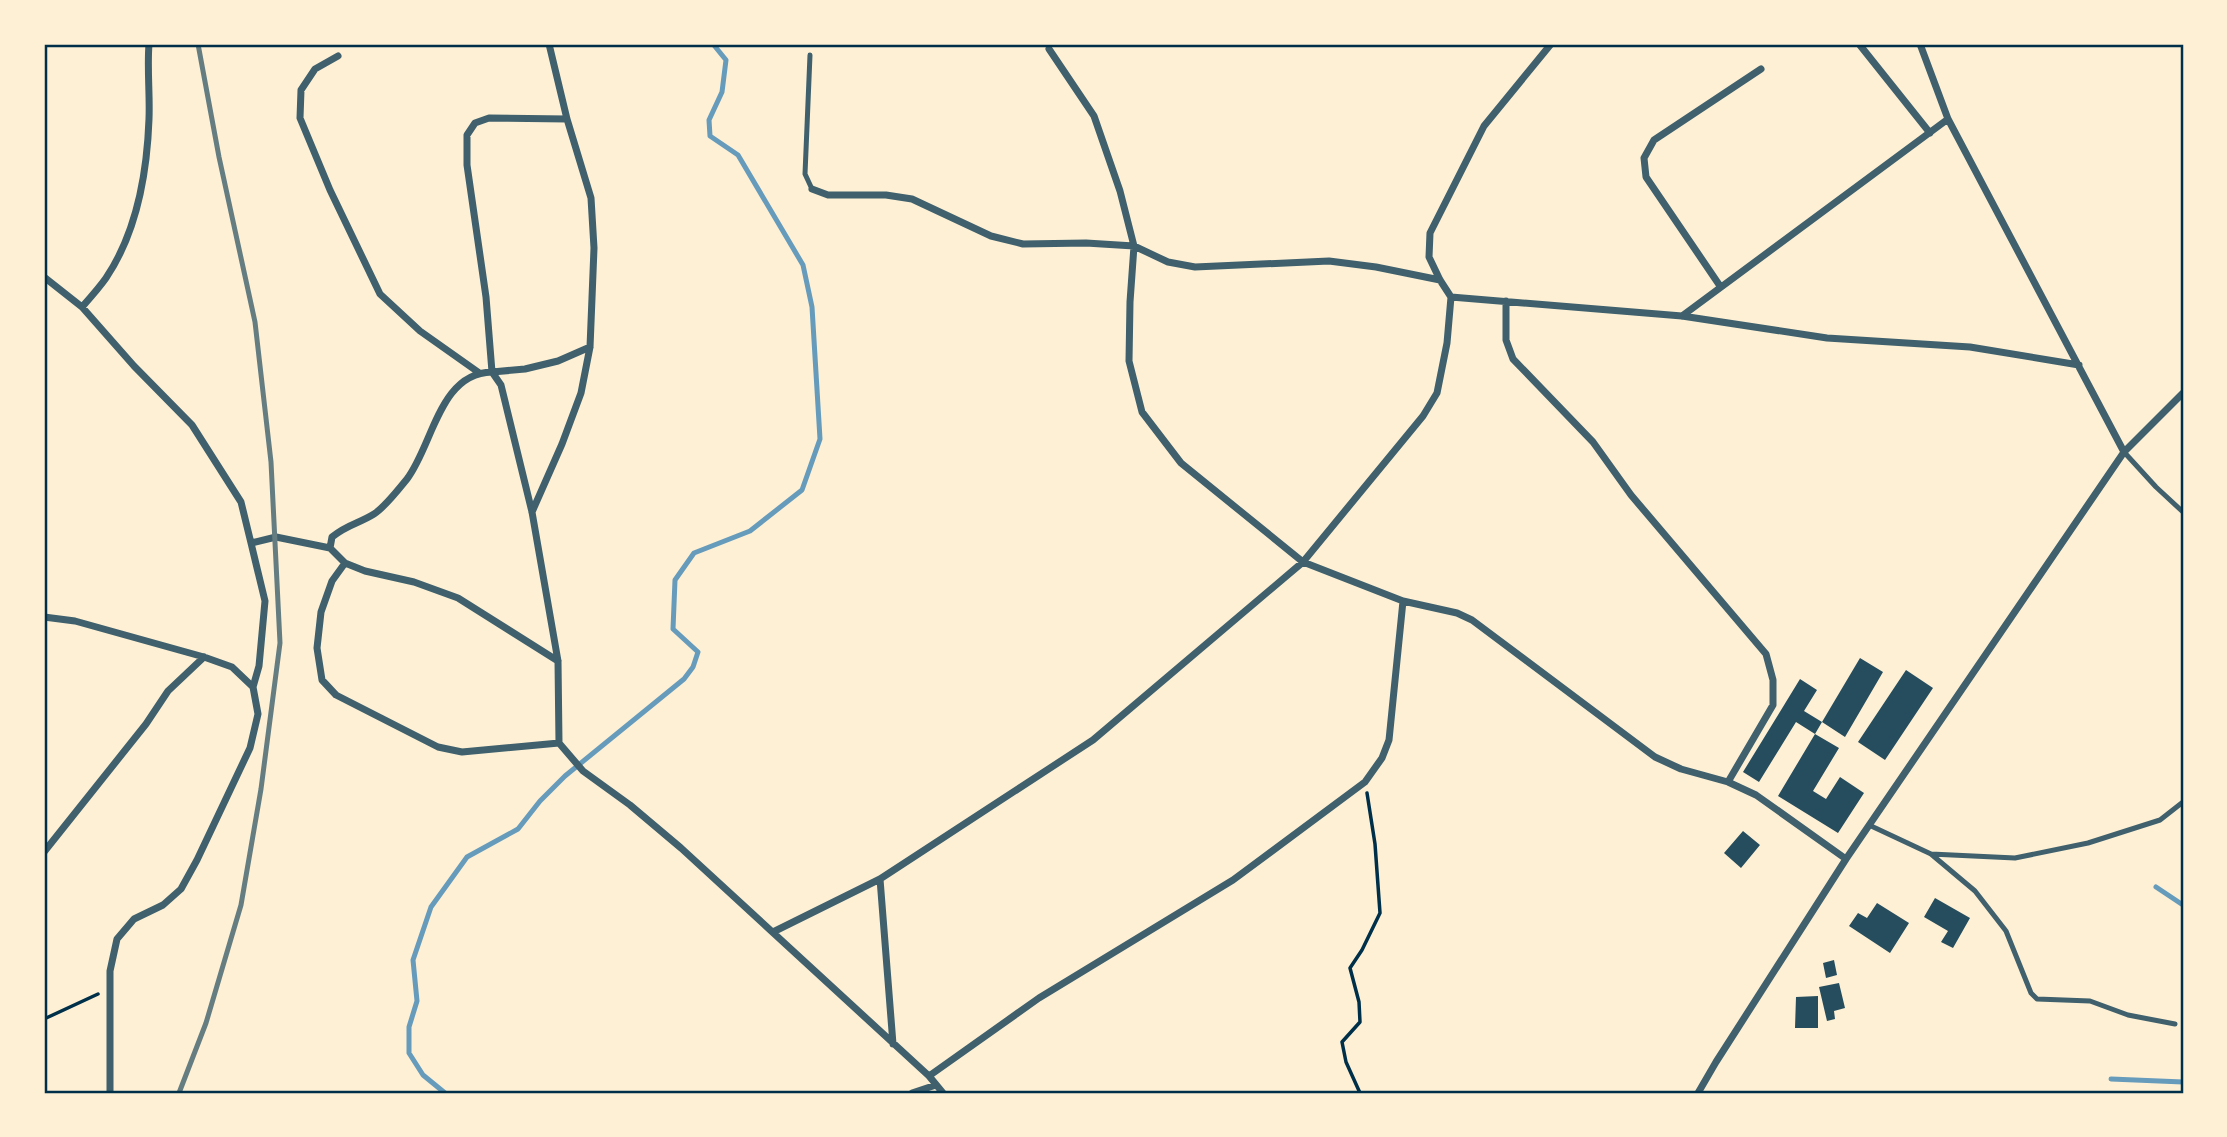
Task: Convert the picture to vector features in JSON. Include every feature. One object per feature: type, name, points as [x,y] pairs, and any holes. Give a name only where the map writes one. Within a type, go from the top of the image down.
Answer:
[{"type":"street","points":[[82,307],[106,278],[135,218],[145,163],[149,118],[149,44]]},
{"type":"street","points":[[532,512],[581,393],[590,347],[594,248],[591,198],[567,119],[549,44]]},
{"type":"street","points":[[773,932],[880,879],[1093,740],[1303,562],[1423,416],[1437,393],[1447,343],[1451,297],[1429,257],[1430,233],[1484,126],[1551,44]]},
{"type":"street","points":[[1859,44],[1930,133]]},
{"type":"street","points":[[1920,44],[1948,119],[2124,452]]},
{"type":"street","points":[[1049,49],[1094,116],[1120,191],[1134,246],[1129,361],[1142,412],[1181,463],[1303,562],[1403,601],[1457,613],[1472,620],[1655,757],[1681,769],[1728,782],[1756,795],[1846,859]]},
{"type":"street","points":[[338,55],[315,69],[301,90],[300,118],[330,190],[380,294],[420,331],[478,372]]},
{"type":"street","points":[[1720,286],[1646,177],[1644,158],[1654,140],[1761,69]]},
{"type":"street","points":[[567,119],[489,118],[475,123],[467,135],[467,165],[486,297],[492,372],[502,385],[532,512],[558,661],[559,743],[583,771],[681,848],[929,1076],[943,1093]]},
{"type":"street","points":[[1682,316],[1948,119]]},
{"type":"street","points":[[812,189],[828,195],[886,195],[912,200],[991,236],[1023,244],[1086,243],[1134,246],[1168,262],[1195,267],[1328,261],[1440,279]]},
{"type":"street","points":[[44,277],[82,307],[134,366],[192,425],[241,502],[265,601],[260,666],[253,687],[258,714],[250,748],[181,889],[163,905],[134,919],[117,939],[110,971],[110,1093]]},
{"type":"street","points":[[1451,297],[1682,316],[1827,338],[1970,348],[2079,365]]},
{"type":"street","points":[[1506,301],[1506,340],[1513,359],[1593,442],[1631,495],[1766,653],[1773,680],[1773,705],[1728,782]]},
{"type":"street","points":[[330,548],[332,537],[344,527],[375,513],[408,478],[427,443],[442,406],[465,380],[478,372],[525,369],[558,361],[590,347]]},
{"type":"street","points":[[1698,1093],[1846,859],[2124,452],[2183,393]]},
{"type":"street","points":[[251,543],[276,537],[330,548],[345,563],[365,572],[414,582],[458,598],[558,661]]},
{"type":"street","points":[[345,563],[332,581],[321,612],[317,648],[323,680],[336,695],[438,747],[462,752],[559,743]]},
{"type":"street","points":[[929,1076],[1040,998],[1233,880],[1365,782],[1382,758],[1389,740],[1403,601]]},
{"type":"street","points":[[44,617],[75,621],[204,657],[232,667],[253,687]]},
{"type":"street","points":[[44,852],[146,724],[168,691],[204,657]]},
{"type":"street","points":[[880,879],[893,1044]]},
{"type":"street","points":[[912,1093],[936,1085]]},
{"type":"lane","points":[[810,55],[805,174],[812,189]]},
{"type":"lane","points":[[2124,452],[2183,512]]},
{"type":"lane","points":[[1931,854],[2015,858],[2027,856],[2088,843],[2160,820],[2183,802]]},
{"type":"lane","points":[[1869,825],[1931,854],[1975,891],[2006,931],[2031,993],[2037,999],[2090,1001],[2128,1015],[2175,1024]]},
{"type":"path","points":[[1360,1093],[1346,1062],[1342,1042],[1360,1022],[1359,1002],[1350,968],[1380,913],[1375,844],[1365,782]]},
{"type":"path","points":[[44,1018],[110,989]]},
{"type":"building","points":[[1860,658],[1883,672],[1845,737],[1822,722]]},
{"type":"building","points":[[1906,670],[1933,688],[1885,760],[1858,742]]},
{"type":"building","points":[[1800,679],[1817,690],[1804,711],[1822,722],[1815,734],[1796,722],[1759,782],[1743,772]]},
{"type":"building","points":[[1815,734],[1839,748],[1813,791],[1826,799],[1840,777],[1864,793],[1838,833],[1778,796]]},
{"type":"building","points":[[1743,831],[1760,845],[1741,868],[1724,853]]},
{"type":"building","points":[[1935,898],[1970,918],[1953,948],[1941,942],[1948,931],[1924,917]]},
{"type":"building","points":[[1877,903],[1909,923],[1890,953],[1849,926],[1858,913],[1867,918]]},
{"type":"building","points":[[1834,960],[1837,975],[1826,978],[1823,963]]},
{"type":"building","points":[[1839,983],[1845,1008],[1834,1011],[1835,1019],[1827,1021],[1819,987]]},
{"type":"building","points":[[1818,996],[1818,1028],[1795,1028],[1796,997]]},
{"type":"waterway","points":[[445,1093],[423,1075],[409,1053],[409,1027],[417,1001],[413,960],[431,907],[467,857],[518,829],[540,801],[565,776],[684,679],[693,667],[698,652],[673,629],[675,580],[694,553],[750,531],[802,490],[820,439],[812,307],[803,265],[738,155],[710,136],[709,120],[722,92],[726,60],[713,44]]},
{"type":"waterway","points":[[2156,887],[2183,905]]},
{"type":"waterway","points":[[2111,1079],[2183,1082]]},
{"type":"railway","points":[[179,1093],[206,1023],[241,905],[261,789],[280,643],[271,462],[255,322],[219,157],[198,44]]}]
